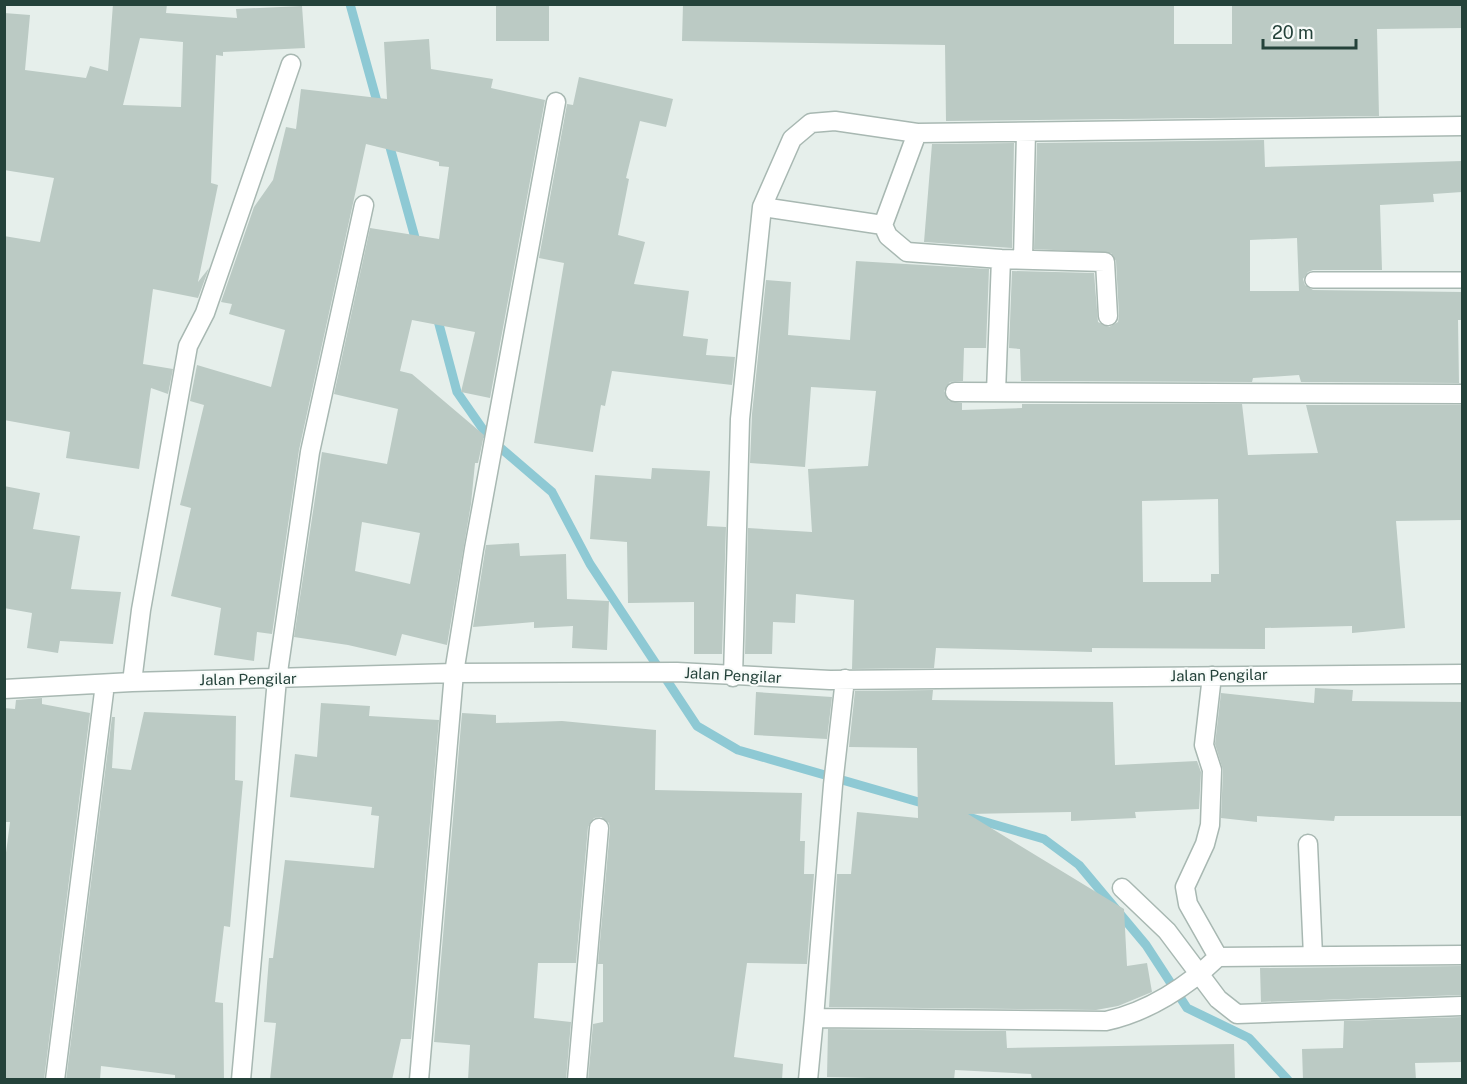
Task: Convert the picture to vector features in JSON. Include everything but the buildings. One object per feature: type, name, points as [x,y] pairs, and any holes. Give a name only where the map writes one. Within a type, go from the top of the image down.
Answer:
[{"type":"street","points":[[132,682],[141,610],[188,346],[205,313],[291,64]]},
{"type":"street","points":[[419,1080],[454,673],[474,549],[556,102]]},
{"type":"street","points":[[733,676],[740,418],[762,207],[792,139],[811,123],[835,121],[917,133],[1462,126]]},
{"type":"street","points":[[1023,259],[1026,132]]},
{"type":"street","points":[[917,133],[883,225],[888,236],[908,252],[1001,259],[1105,262],[1108,266],[1108,316]]},
{"type":"street","points":[[241,1080],[277,679],[310,452],[364,205]]},
{"type":"street","points":[[762,207],[883,225]]},
{"type":"street","points":[[996,392],[1001,259]]},
{"type":"street","points":[[955,392],[1462,394]]},
{"type":"street","name":"Jalan Pengilar","points":[[4,689],[132,682],[454,673],[677,672],[845,679],[1462,675]]},
{"type":"street","points":[[1212,676],[1204,745],[1212,770],[1210,825],[1205,844],[1185,887],[1188,904],[1218,957]]},
{"type":"street","points":[[808,1080],[833,785],[837,766],[845,679]]},
{"type":"street","points":[[55,1080],[105,684]]},
{"type":"street","points":[[577,1080],[599,828]]},
{"type":"street","points":[[1308,844],[1313,956]]},
{"type":"street","points":[[1122,888],[1167,932],[1218,999],[1237,1014],[1462,1006]]},
{"type":"street","points":[[814,1018],[1093,1023],[1124,1017],[1169,995],[1199,975],[1218,957],[1462,955]]},
{"type":"lane","points":[[1312,280],[1462,280]]},
{"type":"waterway","points":[[350,4],[379,109]]},
{"type":"waterway","points":[[388,140],[417,245]]},
{"type":"waterway","points":[[436,313],[457,392],[489,438],[552,492],[590,564],[697,726],[738,750],[929,805]]},
{"type":"waterway","points":[[965,816],[1044,839],[1079,865],[1146,945],[1187,1008],[1249,1038],[1288,1080]]}]
